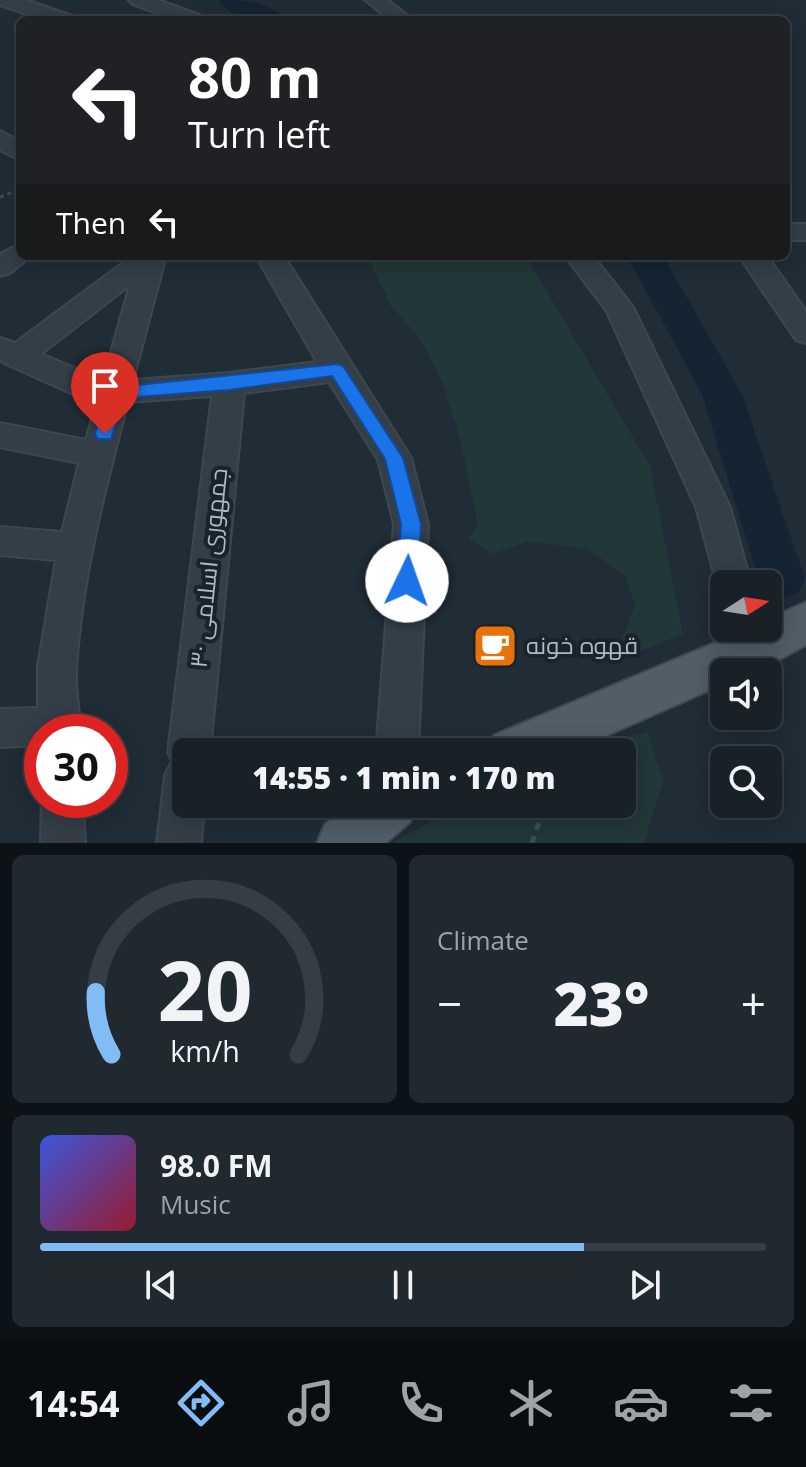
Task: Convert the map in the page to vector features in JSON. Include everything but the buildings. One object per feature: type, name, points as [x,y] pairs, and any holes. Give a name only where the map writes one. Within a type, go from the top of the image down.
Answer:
[{"type":"main road","points":[[782,629],[806,622]]},
{"type":"main road","points":[[541,738],[743,642]]},
{"type":"main road","points":[[344,843],[374,818]]},
{"type":"street","points":[[6,0],[53,16]]},
{"type":"street","points":[[119,0],[161,16]]},
{"type":"street","points":[[139,0],[184,16]]},
{"type":"street","points":[[375,0],[397,16]]},
{"type":"street","points":[[0,137],[16,150]]},
{"type":"street","points":[[8,352],[145,260]]},
{"type":"street","points":[[59,714],[56,668],[78,548],[150,260]]},
{"type":"street","points":[[272,260],[337,370],[394,458],[411,524],[398,738]]},
{"type":"street","points":[[582,260],[619,307],[713,507],[729,570]]},
{"type":"street","points":[[756,260],[806,333]]},
{"type":"street","points":[[8,352],[91,389],[115,392],[229,384],[337,370]]},
{"type":"street","name":"جمهوری اسلامی ۳۰","points":[[191,738],[229,384]]},
{"type":"street","points":[[0,435],[99,455]]},
{"type":"street","points":[[0,541],[78,548]]},
{"type":"street","points":[[0,728],[24,728]]},
{"type":"street","points":[[62,818],[63,843]]},
{"type":"street","points":[[179,843],[182,818]]},
{"type":"path","points":[[532,843],[540,818]]},
{"type":"green space","points":[[369,260],[528,260],[650,466],[683,634],[613,662],[635,605],[625,576],[586,548],[527,542],[492,554],[468,539],[478,525],[460,439],[444,387],[421,340],[391,306]]},
{"type":"green space","points":[[648,732],[663,781],[644,843],[391,843],[438,818],[636,818],[636,738],[622,738]]},
{"type":"waterway","points":[[231,0],[263,16]]},
{"type":"waterway","points":[[647,260],[722,394],[778,570]]},
{"type":"place","name":"قهوه خونه","points":[[495,646]]},
{"type":"route","points":[[105,434],[115,392],[229,384],[337,370],[394,458],[411,524],[407,581]]}]
